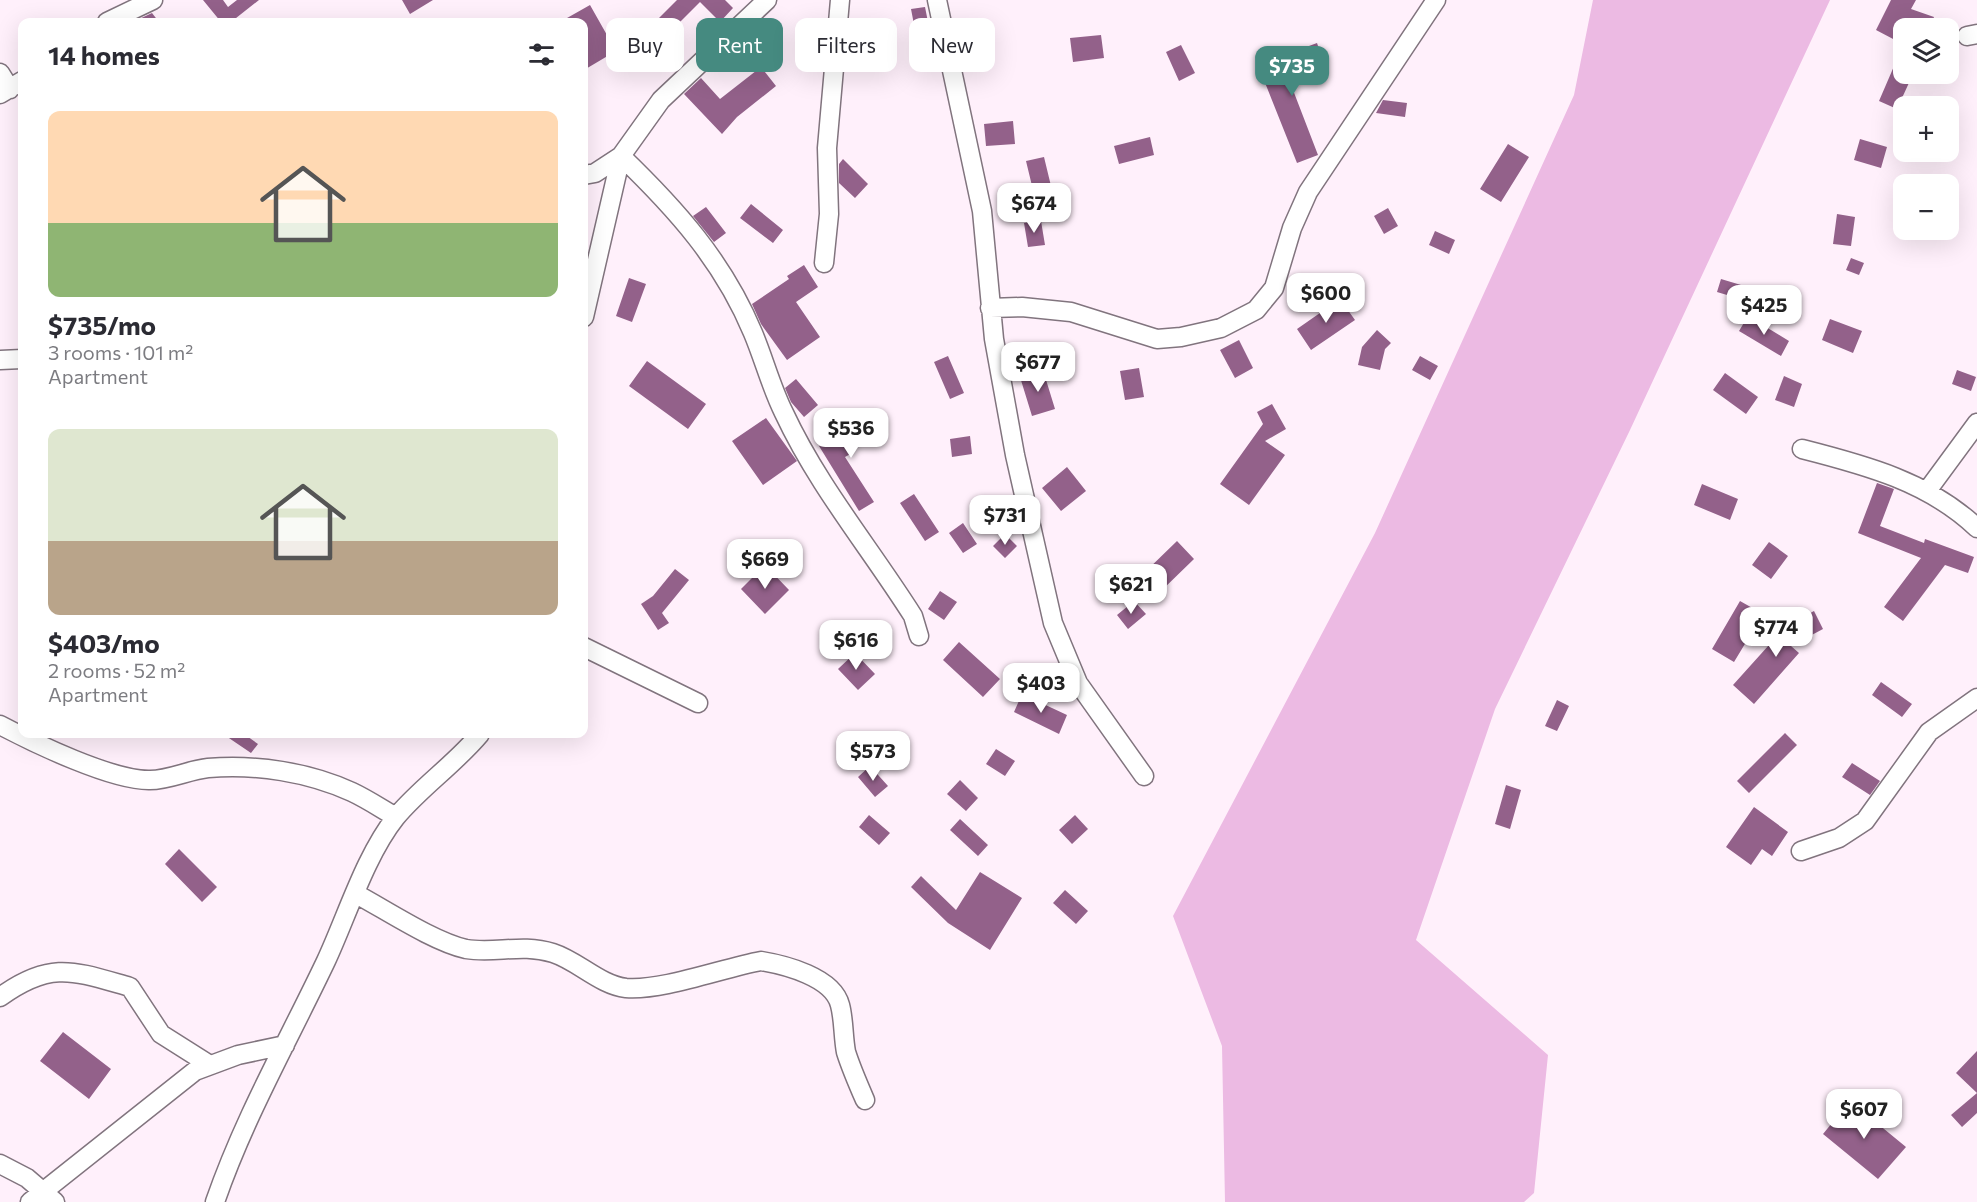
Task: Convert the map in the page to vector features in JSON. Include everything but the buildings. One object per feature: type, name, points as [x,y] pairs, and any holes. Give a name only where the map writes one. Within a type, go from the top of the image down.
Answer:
[{"type":"street","points":[[115,18],[153,0]]},
{"type":"street","points":[[588,300],[621,156],[661,100],[767,0]]},
{"type":"street","points":[[824,263],[829,214],[827,148],[840,0]]},
{"type":"street","points":[[937,0],[982,211],[990,308],[1015,455],[1053,623],[1078,683],[1144,776]]},
{"type":"street","points":[[990,308],[1022,307],[1071,312],[1157,339],[1181,337],[1221,328],[1256,310],[1274,288],[1292,228],[1308,192],[1436,0]]},
{"type":"street","points":[[0,73],[11,88]]},
{"type":"street","points":[[588,174],[621,156]]},
{"type":"street","points":[[621,156],[664,197],[714,257],[752,331],[783,413],[822,482],[913,616],[919,636]]},
{"type":"street","points":[[0,360],[18,359]]},
{"type":"street","points":[[1927,491],[1977,423]]},
{"type":"street","points":[[1802,449],[1865,465],[1927,491],[1962,513],[1977,528]]},
{"type":"street","points":[[588,649],[698,703]]},
{"type":"street","points":[[1801,851],[1839,838],[1865,821],[1929,732],[1977,698]]},
{"type":"street","points":[[0,725],[18,735]]},
{"type":"street","points":[[24,738],[38,746],[132,778],[151,780],[207,768],[255,766],[298,775],[352,792],[396,817]]},
{"type":"street","points":[[215,1202],[233,1150],[375,852],[396,817],[464,753],[477,738]]},
{"type":"street","points":[[356,894],[448,943],[482,950],[517,946],[539,949],[556,954],[607,982],[626,988],[650,987],[761,961],[777,963],[816,980],[834,994],[840,1003],[846,1050],[865,1100]]},
{"type":"street","points":[[0,997],[21,982],[44,973],[66,971],[130,987],[161,1034],[210,1065]]},
{"type":"street","points":[[0,1164],[27,1178],[43,1198],[195,1071],[238,1055],[285,1045]]},
{"type":"shaded area","points":[[1593,0],[1830,0],[1630,430],[1495,709],[1416,940],[1548,1055],[1534,1193],[1524,1202],[1225,1202],[1222,1046],[1173,916],[1375,533],[1574,95]]}]
